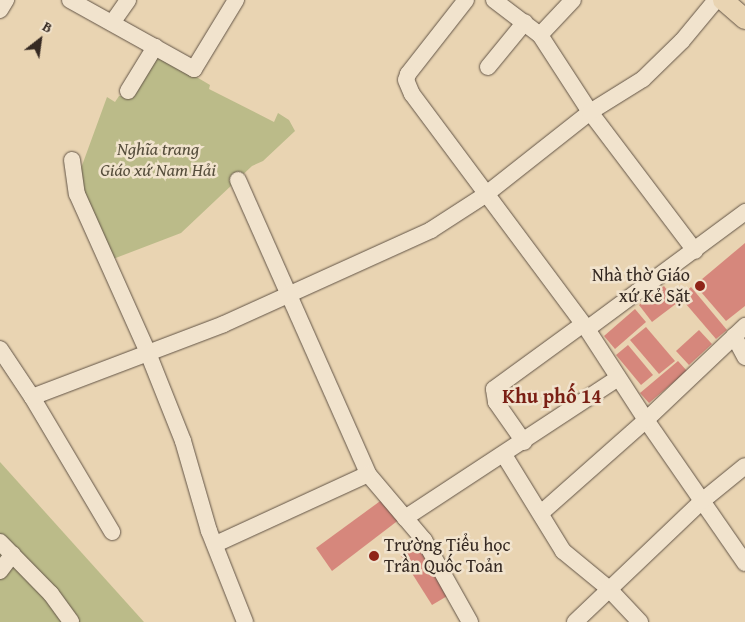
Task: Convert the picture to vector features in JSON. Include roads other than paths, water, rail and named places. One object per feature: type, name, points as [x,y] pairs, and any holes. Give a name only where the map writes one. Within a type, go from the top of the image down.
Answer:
[{"type":"main road","points":[[723,0],[745,19]]},
{"type":"street","points":[[0,10],[6,0]]},
{"type":"street","points":[[70,0],[194,70],[236,0]]},
{"type":"street","points":[[112,23],[128,0]]},
{"type":"street","points":[[466,0],[408,74],[406,80],[412,94],[486,196],[585,326],[646,420],[745,563]]},
{"type":"street","points":[[494,0],[540,35],[590,112],[695,251]]},
{"type":"street","points":[[540,35],[573,0]]},
{"type":"street","points":[[32,396],[148,353],[289,294],[431,230],[486,196],[590,112],[643,79],[682,41],[716,0]]},
{"type":"street","points":[[488,67],[525,22]]},
{"type":"street","points":[[128,91],[155,47]]},
{"type":"street","points":[[72,160],[77,194],[148,353],[183,441],[216,544],[245,622]]},
{"type":"street","points":[[238,180],[368,474],[424,540],[470,622]]},
{"type":"street","points":[[524,442],[496,402],[494,389],[695,251],[745,212]]},
{"type":"street","points":[[740,331],[745,357]]},
{"type":"street","points":[[541,513],[646,420],[740,331]]},
{"type":"street","points":[[0,349],[32,396],[112,532]]},
{"type":"street","points":[[406,518],[504,456],[618,378]]},
{"type":"street","points":[[504,456],[563,551],[608,588],[640,622]]},
{"type":"street","points":[[575,622],[608,588],[702,501],[745,466]]},
{"type":"street","points":[[216,544],[368,474]]},
{"type":"street","points":[[0,542],[51,594],[71,622]]},
{"type":"street","points":[[0,571],[13,554]]},
{"type":"place","name":"Nhà thờ Giáo xứ Kẻ Sặt","points":[[700,286]]},
{"type":"place","name":"Trường Tiểu học Trần Quốc Toản","points":[[374,556]]},
{"type":"district","name":"Khu phố 14","points":[[552,395]]},
{"type":"park label","name":"Nghĩa trang Giáo xứ Nam Hải","points":[[158,160]]}]
